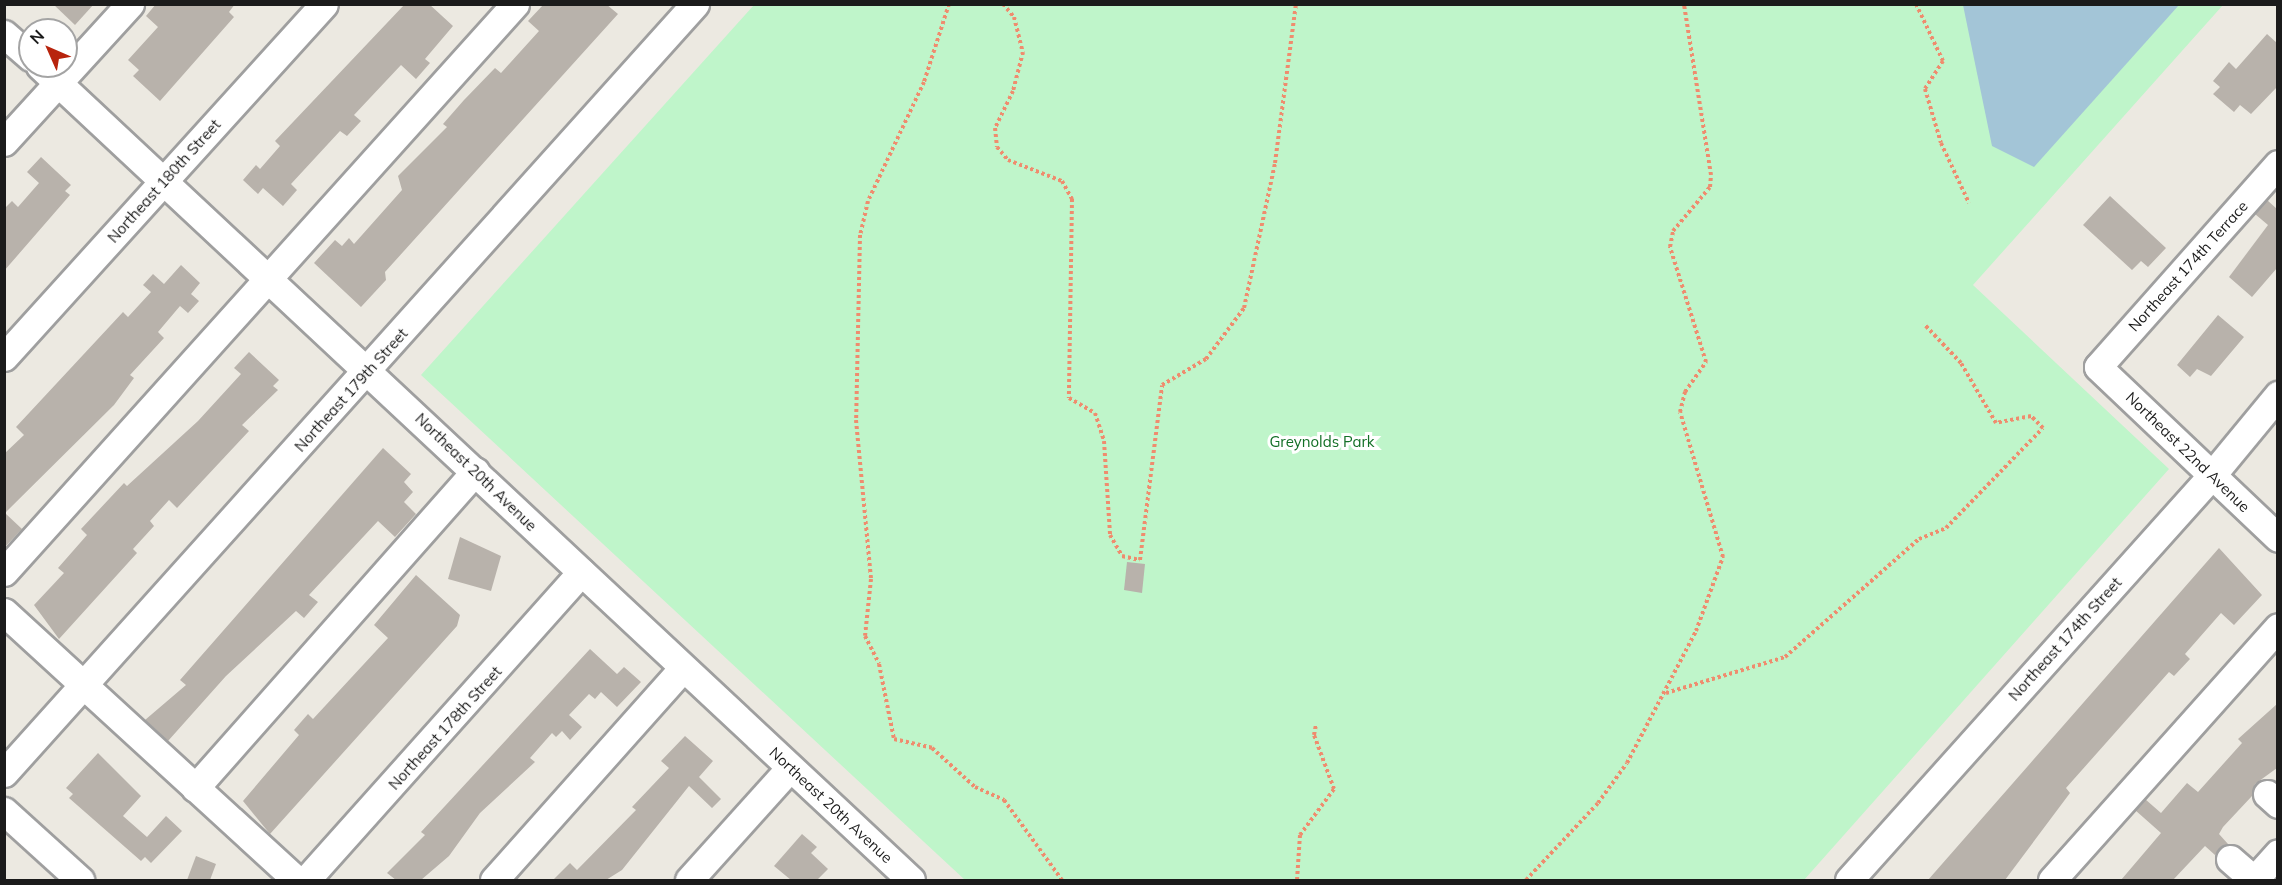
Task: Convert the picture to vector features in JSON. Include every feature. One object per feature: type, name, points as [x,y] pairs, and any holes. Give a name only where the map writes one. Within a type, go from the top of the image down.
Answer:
[{"type":"street","points":[[78,49],[130,4]]},
{"type":"street","name":"Northeast 180th Street","points":[[4,357],[324,4]]},
{"type":"street","points":[[4,572],[515,4]]},
{"type":"street","name":"Northeast 179th Street","points":[[4,773],[370,370],[695,4]]},
{"type":"street","points":[[4,34],[18,46]]},
{"type":"street","points":[[4,142],[46,78]]},
{"type":"street","name":"Northeast 20th Avenue","points":[[53,78],[370,370],[790,768],[895,875]]},
{"type":"street","name":"Northeast 174th Terrace","points":[[2098,367],[2277,164]]},
{"type":"street","name":"Northeast 22nd Avenue","points":[[2098,367],[2277,538]]},
{"type":"street","name":"Northeast 174th Street","points":[[1849,880],[2212,475],[2277,394]]},
{"type":"street","points":[[195,788],[475,471]]},
{"type":"street","name":"Northeast 178th Street","points":[[306,880],[581,572]]},
{"type":"street","points":[[4,612],[296,880]]},
{"type":"street","points":[[2052,880],[2277,627]]},
{"type":"street","points":[[494,880],[683,668]]},
{"type":"street","points":[[689,880],[790,768]]},
{"type":"street","points":[[4,811],[80,880]]},
{"type":"street","points":[[2230,859],[2254,880],[2277,853]]},
{"type":"path","points":[[949,4],[924,82],[868,201],[860,235],[856,420],[871,579],[865,636],[879,664],[894,739],[932,748],[975,787],[1004,800],[1062,880]]},
{"type":"path","points":[[1003,4],[1014,17],[1023,52],[1014,91],[995,128],[997,147],[1008,160],[1062,181],[1072,200],[1070,398],[1095,414],[1104,441],[1110,535],[1122,556],[1140,560],[1162,385],[1206,359],[1244,308],[1281,128],[1296,4]]},
{"type":"path","points":[[1526,880],[1598,803],[1666,693],[1723,557],[1680,412],[1685,392],[1707,362],[1670,247],[1672,231],[1710,187],[1711,175],[1684,4]]},
{"type":"path","points":[[1916,4],[1943,61],[1925,89],[1941,143],[1969,202]]},
{"type":"path","points":[[1666,693],[1785,657],[1919,539],[1946,528],[2043,428],[2031,416],[1996,423],[1961,363],[1924,324]]},
{"type":"path","points":[[1298,880],[1300,835],[1334,789],[1314,735],[1316,725]]},
{"type":"green space","name":"Greynolds Park","points":[[754,5],[2223,5],[1973,285],[2169,469],[1804,880],[965,880],[421,375]]},
{"type":"water","points":[[1963,4],[2179,5],[2034,167],[1992,146]]},
{"type":"building","points":[[53,4],[94,4],[78,22],[78,18],[68,18]]},
{"type":"building","points":[[156,4],[235,4],[229,12],[234,17],[160,101],[133,76],[139,70],[128,60],[158,27],[146,16]]},
{"type":"building","points":[[405,4],[429,4],[453,26],[425,59],[430,63],[416,79],[401,65],[354,115],[361,121],[347,136],[340,131],[291,184],[297,190],[283,206],[263,188],[258,194],[243,180],[256,165],[260,169],[280,146],[275,141]]},
{"type":"building","points":[[544,4],[606,4],[618,14],[385,272],[386,280],[361,307],[314,263],[335,240],[342,246],[349,238],[354,244],[402,190],[398,176],[447,127],[443,124],[495,68],[501,73],[539,31],[528,21]]},
{"type":"building","points":[[2267,34],[2277,43],[2277,87],[2251,114],[2240,105],[2234,112],[2213,94],[2220,87],[2213,81],[2229,62],[2236,69]]},
{"type":"building","points":[[41,157],[71,185],[65,191],[70,195],[4,271],[4,209],[12,201],[18,207],[39,183],[27,172]]},
{"type":"building","points":[[2110,196],[2166,248],[2148,267],[2141,261],[2132,270],[2083,225]]},
{"type":"building","points":[[2267,200],[2277,209],[2277,268],[2252,297],[2229,277],[2268,225],[2255,214]]},
{"type":"building","points":[[181,265],[200,283],[191,294],[199,301],[188,313],[180,306],[158,332],[164,338],[130,375],[134,378],[114,405],[5,513],[22,529],[4,548],[4,454],[24,435],[16,427],[123,312],[128,317],[151,292],[143,285],[153,274],[164,284]]},
{"type":"building","points":[[2218,315],[2244,337],[2211,376],[2197,369],[2190,377],[2177,365]]},
{"type":"building","points":[[249,352],[279,380],[273,386],[278,390],[242,425],[249,431],[177,508],[169,500],[150,521],[154,526],[133,549],[137,553],[59,639],[34,605],[64,573],[58,568],[87,535],[81,529],[124,483],[127,486],[198,421],[241,374],[234,368]]},
{"type":"building","points":[[383,448],[411,474],[404,482],[413,492],[404,502],[416,514],[395,537],[378,521],[309,595],[318,602],[304,618],[296,611],[226,676],[168,741],[145,720],[186,685],[180,680]]},
{"type":"building","points":[[460,537],[501,556],[491,591],[448,579]]},
{"type":"building","points":[[2219,548],[2262,595],[2234,625],[2221,613],[2185,654],[2190,659],[2174,676],[2169,672],[2066,788],[2070,793],[2005,880],[1928,880]]},
{"type":"building","points":[[1127,562],[1145,564],[1142,593],[1124,590]]},
{"type":"building","points":[[416,575],[460,615],[457,626],[270,834],[243,801],[299,735],[294,730],[308,714],[313,719],[388,638],[374,625]]},
{"type":"building","points":[[590,649],[617,674],[624,667],[641,682],[617,707],[601,692],[595,699],[589,694],[569,715],[582,727],[570,740],[562,731],[556,737],[552,733],[530,758],[535,762],[480,813],[449,856],[421,880],[396,880],[387,873],[425,835],[421,832]]},
{"type":"building","points":[[2277,704],[2277,768],[2255,784],[2252,796],[2223,827],[2219,834],[2228,844],[2215,855],[2205,846],[2173,880],[2121,880],[2161,833],[2135,810],[2145,799],[2161,813],[2187,783],[2198,792],[2242,743],[2238,739]]},
{"type":"building","points":[[685,736],[713,761],[699,777],[721,799],[712,808],[689,786],[622,870],[606,880],[553,880],[570,863],[577,870],[636,810],[632,807],[669,768],[661,761]]},
{"type":"building","points":[[98,753],[141,796],[123,816],[147,837],[166,816],[182,831],[151,863],[145,857],[141,861],[69,798],[73,794],[66,788]]},
{"type":"building","points":[[802,834],[817,847],[811,853],[828,869],[817,880],[791,880],[774,866]]},
{"type":"building","points":[[196,856],[216,864],[210,880],[187,880]]}]
